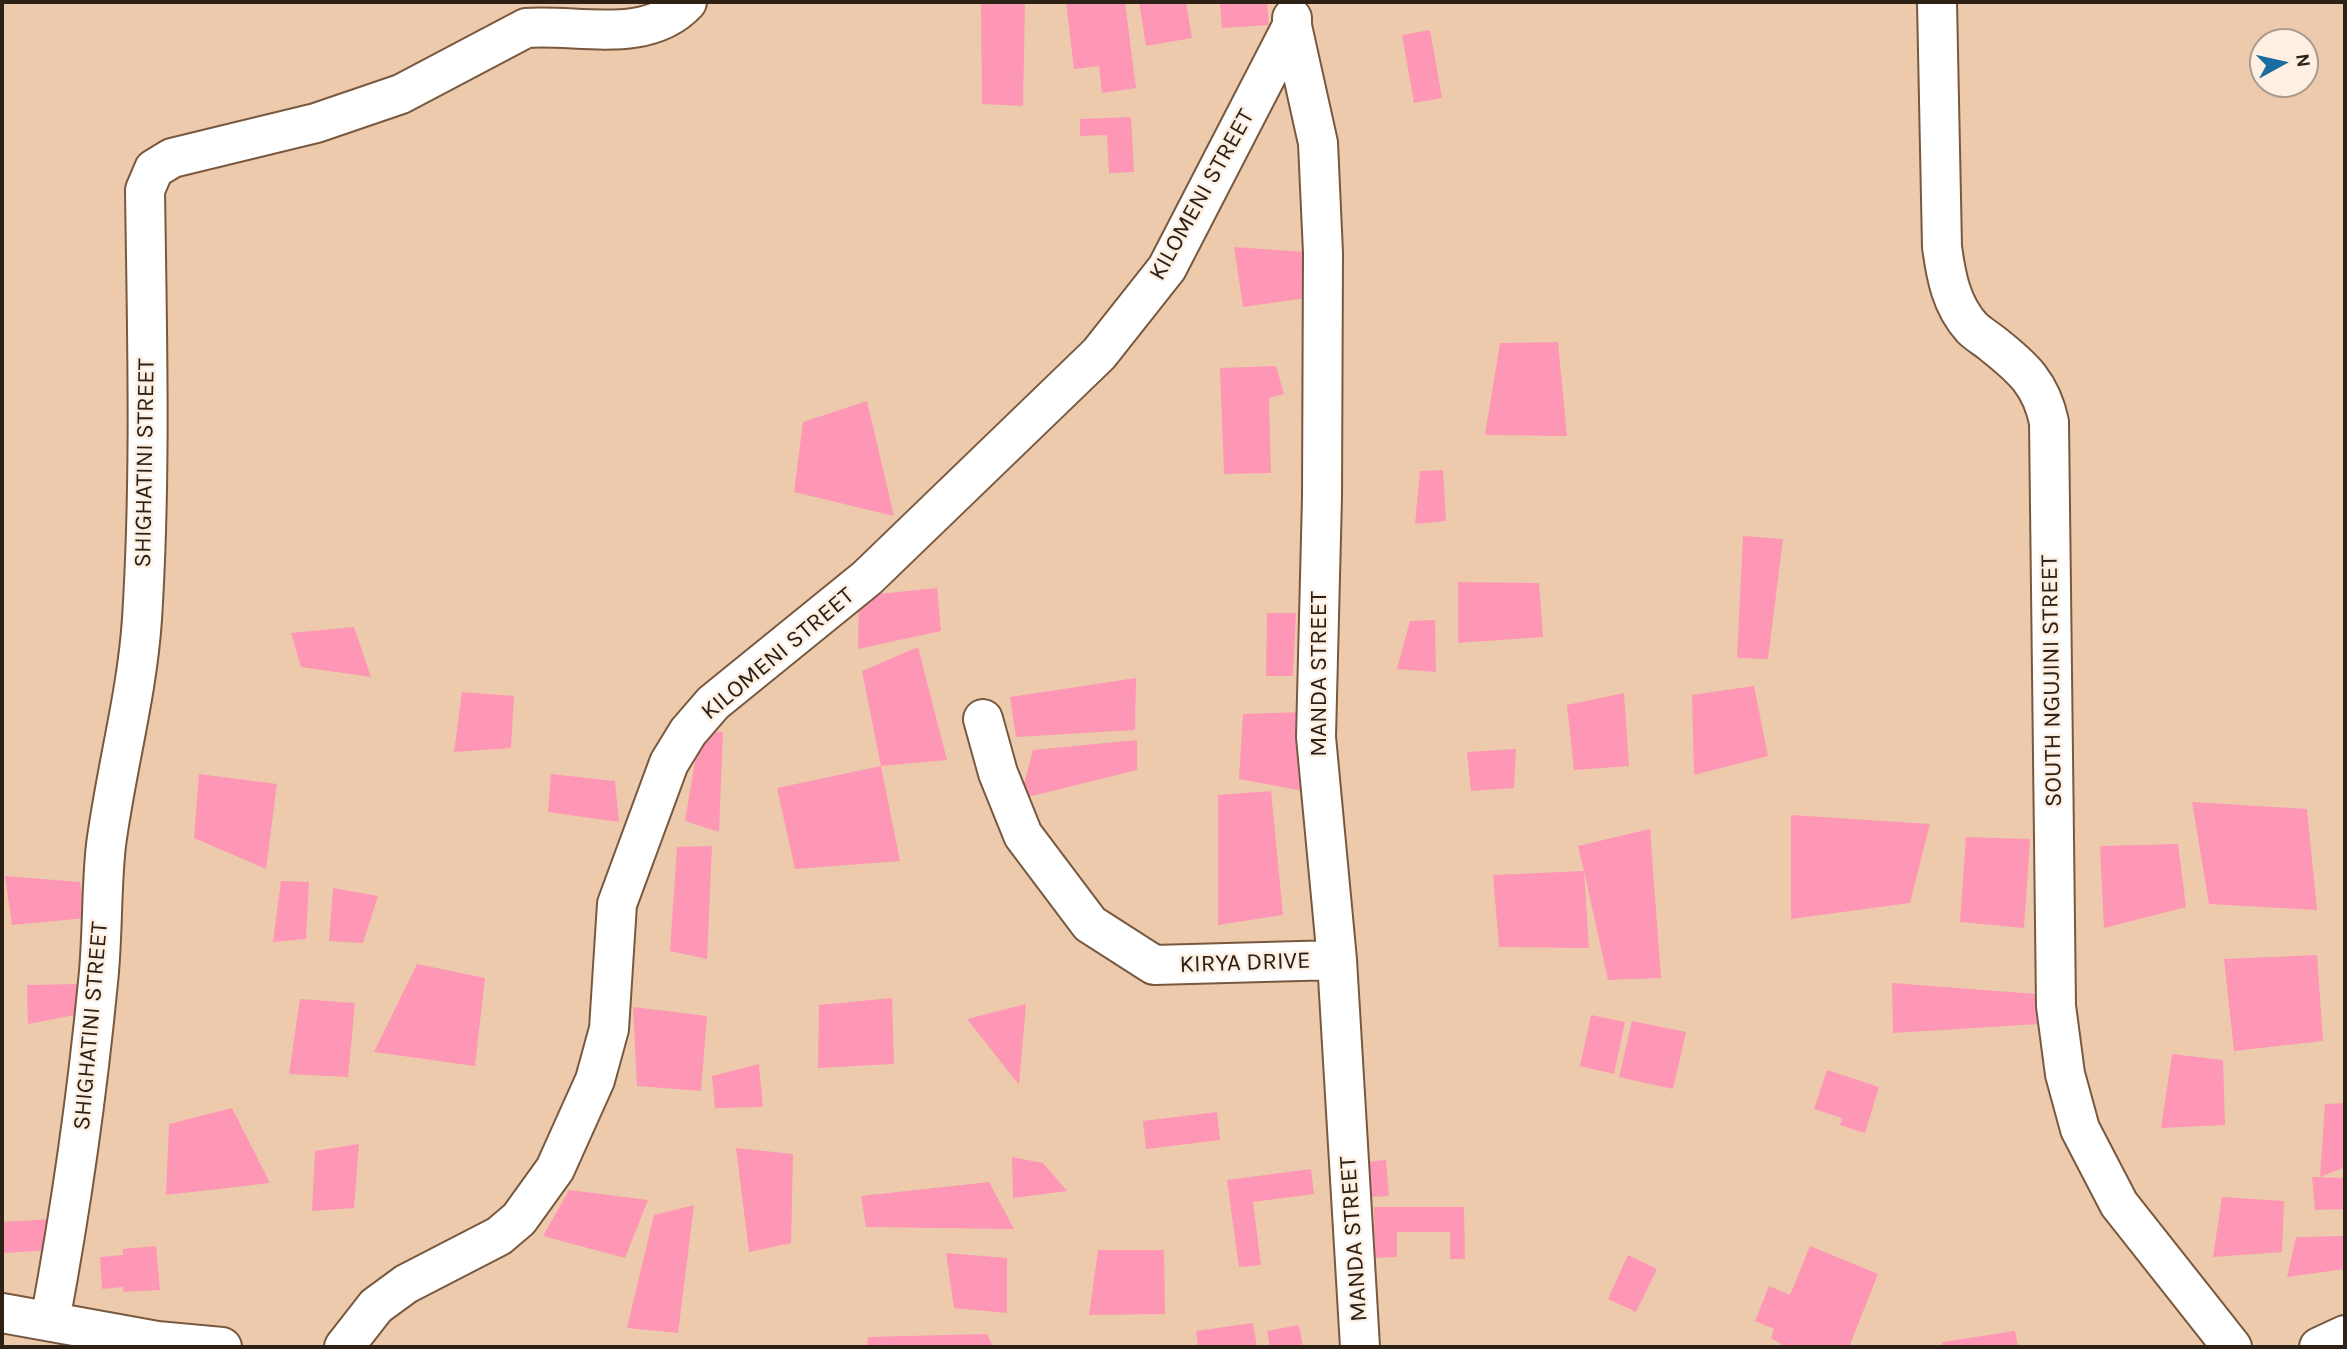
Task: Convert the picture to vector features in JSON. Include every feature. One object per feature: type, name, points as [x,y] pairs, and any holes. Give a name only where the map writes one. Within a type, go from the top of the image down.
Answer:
[{"type":"street","name":"SHIGHATINI STREET","points":[[31,1325],[71,1210],[87,1094],[99,976],[106,846],[130,716],[142,621],[147,463],[145,190],[154,169],[172,158],[316,123],[401,94],[526,29],[550,27],[634,30],[663,20],[687,2]]},
{"type":"street","name":"SOUTH NGUJINI STREET","points":[[1937,2],[1942,247],[1948,285],[1972,328],[2028,373],[2045,403],[2049,422],[2056,1006],[2065,1073],[2080,1129],[2119,1204],[2232,1347]]},
{"type":"street","name":"MANDA STREET","points":[[1292,14],[1318,143],[1323,280],[1322,497],[1316,737],[1337,960],[1360,1347]]},
{"type":"street","name":"KILOMENI STREET","points":[[344,1347],[376,1306],[406,1284],[499,1236],[519,1219],[555,1168],[595,1080],[609,1030],[617,904],[670,763],[688,732],[713,703],[867,578],[1099,354],[1167,268],[1292,14]]},
{"type":"street","name":"KIRYA DRIVE","points":[[983,719],[998,773],[1023,835],[1090,924],[1154,965],[1337,960]]},
{"type":"street","points":[[31,1325],[222,1347]]},
{"type":"street","points":[[2319,1347],[2345,1335]]},
{"type":"building","points":[[981,2],[1025,2],[1023,106],[982,104]]},
{"type":"building","points":[[1066,2],[1125,2],[1136,88],[1102,93],[1099,66],[1074,69]]},
{"type":"building","points":[[1139,2],[1186,2],[1192,38],[1146,46]]},
{"type":"building","points":[[1220,2],[1267,2],[1269,25],[1222,28]]},
{"type":"building","points":[[1430,30],[1442,98],[1414,103],[1402,35]]},
{"type":"building","points":[[1131,117],[1134,172],[1109,173],[1107,135],[1080,136],[1080,119]]},
{"type":"building","points":[[1234,247],[1305,252],[1306,298],[1243,307]]},
{"type":"building","points":[[1558,342],[1567,436],[1485,435],[1500,343]]},
{"type":"building","points":[[1276,366],[1284,394],[1269,398],[1271,473],[1224,474],[1220,368]]},
{"type":"building","points":[[867,401],[894,516],[794,492],[803,422]]},
{"type":"building","points":[[1443,470],[1446,521],[1415,524],[1420,471]]},
{"type":"building","points":[[1743,536],[1783,539],[1768,659],[1737,658]]},
{"type":"building","points":[[1458,582],[1539,583],[1543,637],[1458,643]]},
{"type":"building","points":[[937,588],[941,631],[858,649],[859,596]]},
{"type":"building","points":[[1267,613],[1296,613],[1293,676],[1266,676]]},
{"type":"building","points":[[1435,620],[1436,672],[1397,669],[1410,621]]},
{"type":"building","points":[[354,627],[371,677],[301,667],[291,633]]},
{"type":"building","points":[[918,647],[947,760],[881,766],[862,671]]},
{"type":"building","points":[[1136,678],[1135,730],[1016,737],[1010,697]]},
{"type":"building","points":[[1754,686],[1768,756],[1694,775],[1692,695]]},
{"type":"building","points":[[462,692],[514,696],[511,748],[454,752]]},
{"type":"building","points":[[1624,693],[1629,766],[1574,770],[1567,705]]},
{"type":"building","points":[[1304,712],[1304,791],[1239,779],[1243,714]]},
{"type":"building","points":[[700,731],[723,732],[719,832],[685,821]]},
{"type":"building","points":[[1137,740],[1137,770],[1020,799],[1033,750]]},
{"type":"building","points":[[1516,749],[1514,788],[1471,791],[1467,752]]},
{"type":"building","points":[[881,766],[900,861],[795,869],[777,788]]},
{"type":"building","points":[[199,774],[277,784],[266,869],[194,838]]},
{"type":"building","points":[[551,774],[615,781],[619,822],[548,812]]},
{"type":"building","points":[[1271,791],[1283,915],[1218,925],[1218,795]]},
{"type":"building","points":[[2192,802],[2307,809],[2317,910],[2209,904]]},
{"type":"building","points":[[1791,815],[1930,824],[1910,903],[1791,919]]},
{"type":"building","points":[[1650,829],[1661,978],[1608,980],[1578,846]]},
{"type":"building","points":[[1966,837],[2030,839],[2024,928],[1960,922]]},
{"type":"building","points":[[2178,844],[2186,907],[2104,928],[2100,846]]},
{"type":"building","points":[[712,846],[707,959],[670,951],[677,847]]},
{"type":"building","points":[[1584,871],[1589,948],[1499,947],[1493,875]]},
{"type":"building","points":[[5,876],[80,882],[86,918],[12,925]]},
{"type":"building","points":[[281,881],[309,882],[306,939],[273,942]]},
{"type":"building","points":[[333,888],[378,896],[363,943],[329,941]]},
{"type":"building","points":[[2317,955],[2323,1041],[2234,1051],[2224,959]]},
{"type":"building","points":[[417,964],[485,978],[475,1066],[374,1052]]},
{"type":"building","points":[[1892,983],[2036,994],[2039,1024],[1893,1033]]},
{"type":"building","points":[[81,984],[80,1014],[28,1024],[27,985]]},
{"type":"building","points":[[892,998],[894,1064],[818,1068],[819,1005]]},
{"type":"building","points":[[300,999],[355,1003],[348,1077],[289,1074]]},
{"type":"building","points":[[1026,1004],[1019,1085],[967,1019]]},
{"type":"building","points":[[633,1007],[707,1016],[701,1091],[637,1086]]},
{"type":"building","points":[[1591,1015],[1625,1022],[1614,1074],[1580,1066]]},
{"type":"building","points":[[1632,1021],[1686,1032],[1673,1089],[1619,1077]]},
{"type":"building","points":[[2172,1054],[2223,1060],[2225,1125],[2161,1128]]},
{"type":"building","points":[[759,1064],[763,1107],[715,1108],[712,1076]]},
{"type":"building","points":[[1827,1070],[1879,1087],[1865,1133],[1840,1125],[1842,1118],[1814,1109]]},
{"type":"building","points":[[2345,1103],[2345,1167],[2320,1177],[2325,1104]]},
{"type":"building","points":[[232,1108],[270,1183],[166,1195],[169,1124]]},
{"type":"building","points":[[1217,1112],[1220,1140],[1146,1149],[1143,1121]]},
{"type":"building","points":[[359,1144],[354,1208],[312,1211],[315,1151]]},
{"type":"building","points":[[736,1148],[793,1154],[791,1243],[749,1252]]},
{"type":"building","points":[[1012,1157],[1043,1163],[1067,1191],[1013,1198]]},
{"type":"building","points":[[1386,1160],[1389,1196],[1368,1197],[1364,1162]]},
{"type":"building","points":[[1311,1169],[1314,1194],[1253,1202],[1261,1265],[1239,1267],[1227,1180]]},
{"type":"building","points":[[2312,1177],[2345,1178],[2345,1209],[2315,1210]]},
{"type":"building","points":[[989,1182],[1014,1229],[866,1227],[861,1196]]},
{"type":"building","points":[[569,1190],[648,1200],[625,1258],[543,1236]]},
{"type":"building","points":[[2222,1197],[2284,1201],[2282,1252],[2213,1257]]},
{"type":"building","points":[[694,1205],[678,1333],[627,1328],[654,1215]]},
{"type":"building","points":[[1374,1207],[1464,1207],[1465,1259],[1450,1259],[1450,1232],[1397,1232],[1397,1257],[1375,1258]]},
{"type":"building","points":[[53,1219],[55,1250],[2,1253],[2,1222]]},
{"type":"building","points":[[2345,1236],[2345,1269],[2287,1277],[2296,1237]]},
{"type":"building","points":[[156,1246],[160,1290],[123,1292],[123,1287],[102,1289],[100,1257],[123,1255],[123,1249]]},
{"type":"building","points":[[1810,1246],[1878,1274],[1849,1347],[1786,1347],[1771,1338],[1774,1329],[1755,1321],[1769,1286],[1790,1295]]},
{"type":"building","points":[[1098,1250],[1164,1250],[1165,1314],[1089,1315]]},
{"type":"building","points":[[946,1253],[1007,1258],[1007,1313],[954,1308]]},
{"type":"building","points":[[1628,1255],[1657,1269],[1636,1312],[1608,1299]]},
{"type":"building","points":[[1253,1323],[1257,1347],[1198,1347],[1196,1331]]},
{"type":"building","points":[[1299,1325],[1303,1347],[1270,1347],[1267,1331]]},
{"type":"building","points":[[2015,1331],[2018,1347],[1943,1347],[1942,1342]]},
{"type":"building","points":[[987,1334],[993,1347],[867,1347],[868,1337]]}]
